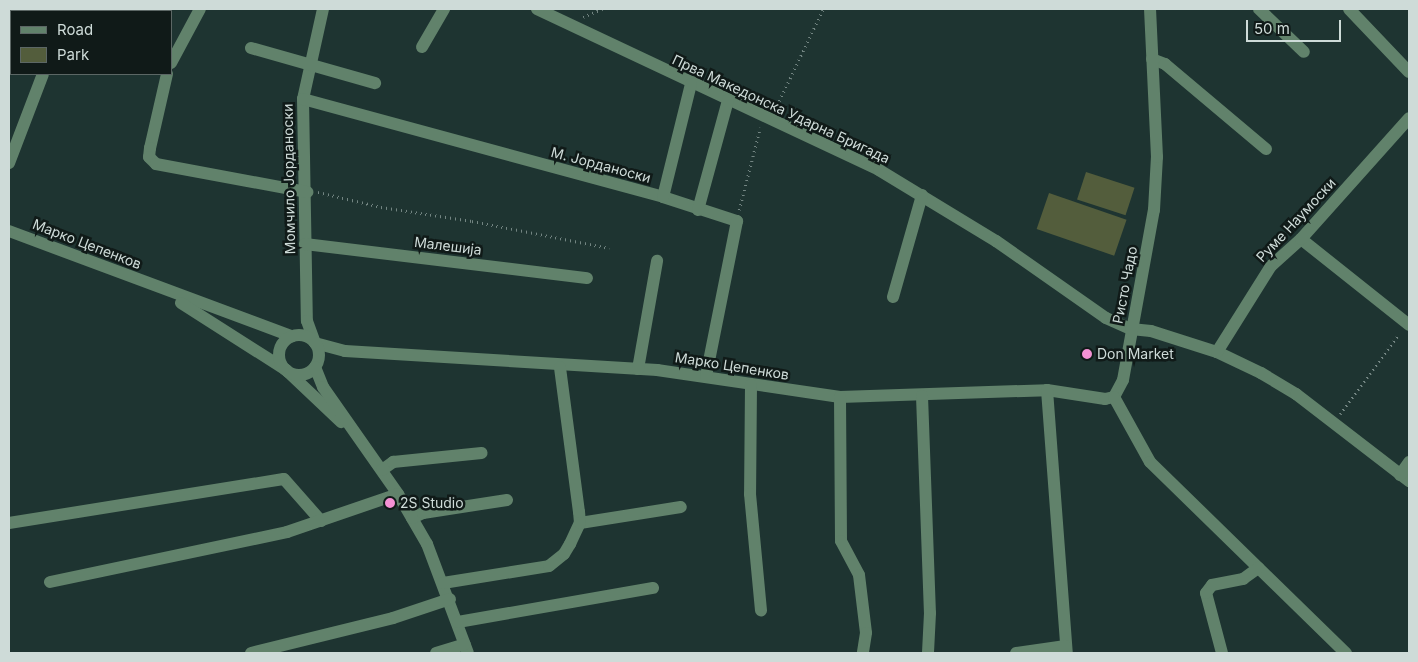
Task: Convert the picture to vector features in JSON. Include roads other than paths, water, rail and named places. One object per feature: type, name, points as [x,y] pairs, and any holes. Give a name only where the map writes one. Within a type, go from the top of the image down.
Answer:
[{"type":"street","points":[[172,61],[200,9]]},
{"type":"street","name":"Момчило Јорданоски","points":[[315,343],[307,321],[305,244],[307,191],[303,99],[323,9]]},
{"type":"street","points":[[422,47],[444,9]]},
{"type":"street","name":"Прва Македонска Ударна Бригада","points":[[536,9],[762,117],[840,150],[922,195],[996,241],[1106,318],[1131,329],[1151,331],[1216,352],[1296,394],[1405,478]]},
{"type":"street","name":"Ристо Чадо","points":[[1114,397],[1123,380],[1154,210],[1157,157],[1150,9]]},
{"type":"street","points":[[1259,9],[1304,52]]},
{"type":"street","points":[[1349,9],[1409,72]]},
{"type":"street","points":[[251,48],[375,83]]},
{"type":"street","points":[[1152,59],[1165,64],[1266,150]]},
{"type":"street","points":[[9,163],[43,75]]},
{"type":"street","points":[[167,75],[150,148],[149,157],[156,164],[307,191]]},
{"type":"street","points":[[663,197],[691,84]]},
{"type":"street","name":"М. Јорданоски","points":[[303,99],[663,197],[698,210],[737,221],[706,376]]},
{"type":"street","points":[[698,210],[728,100]]},
{"type":"street","name":"Руме Наумоски","points":[[1216,352],[1271,266],[1301,239],[1409,118]]},
{"type":"street","points":[[894,296],[922,195]]},
{"type":"street","name":"Марко Цепенков","points":[[9,230],[154,286]]},
{"type":"street","points":[[1301,239],[1408,324]]},
{"type":"street","name":"Малешија","points":[[305,244],[587,278]]},
{"type":"street","points":[[638,369],[657,261]]},
{"type":"street","points":[[154,286],[315,343],[345,351]]},
{"type":"street","points":[[154,286],[286,370],[350,430]]},
{"type":"street","points":[[286,370],[280,352],[307,321]]},
{"type":"street","points":[[315,343],[317,364],[323,387],[350,430],[382,470],[398,494],[427,544],[450,600],[466,649],[436,653]]},
{"type":"street","points":[[286,370],[298,374],[345,351]]},
{"type":"street","name":"Марко Цепенков","points":[[345,351],[560,367],[638,369],[706,376],[751,385],[840,397],[922,396],[1047,390],[1105,399],[1114,397]]},
{"type":"street","points":[[443,583],[549,566],[564,554],[580,523],[560,367]]},
{"type":"street","points":[[751,385],[750,494],[761,610]]},
{"type":"street","points":[[1016,653],[1067,650],[1047,390]]},
{"type":"street","points":[[922,396],[930,613],[928,653]]},
{"type":"street","points":[[840,397],[841,541],[859,575],[866,633],[863,653]]},
{"type":"street","points":[[1114,397],[1150,462],[1346,653]]},
{"type":"street","points":[[382,470],[392,462],[482,453]]},
{"type":"street","points":[[1405,478],[1409,462]]},
{"type":"street","points":[[9,523],[284,479],[321,521]]},
{"type":"street","points":[[50,582],[287,532],[398,494]]},
{"type":"street","points":[[412,518],[423,513],[507,500]]},
{"type":"street","points":[[580,523],[681,506]]},
{"type":"street","points":[[1222,653],[1206,593],[1212,585],[1243,579],[1258,568]]},
{"type":"street","points":[[458,622],[653,588]]},
{"type":"street","points":[[251,653],[393,618],[450,600]]},
{"type":"place","name":"Don Market","points":[[1087,354]]},
{"type":"place","name":"2S Studio","points":[[390,503]]}]
